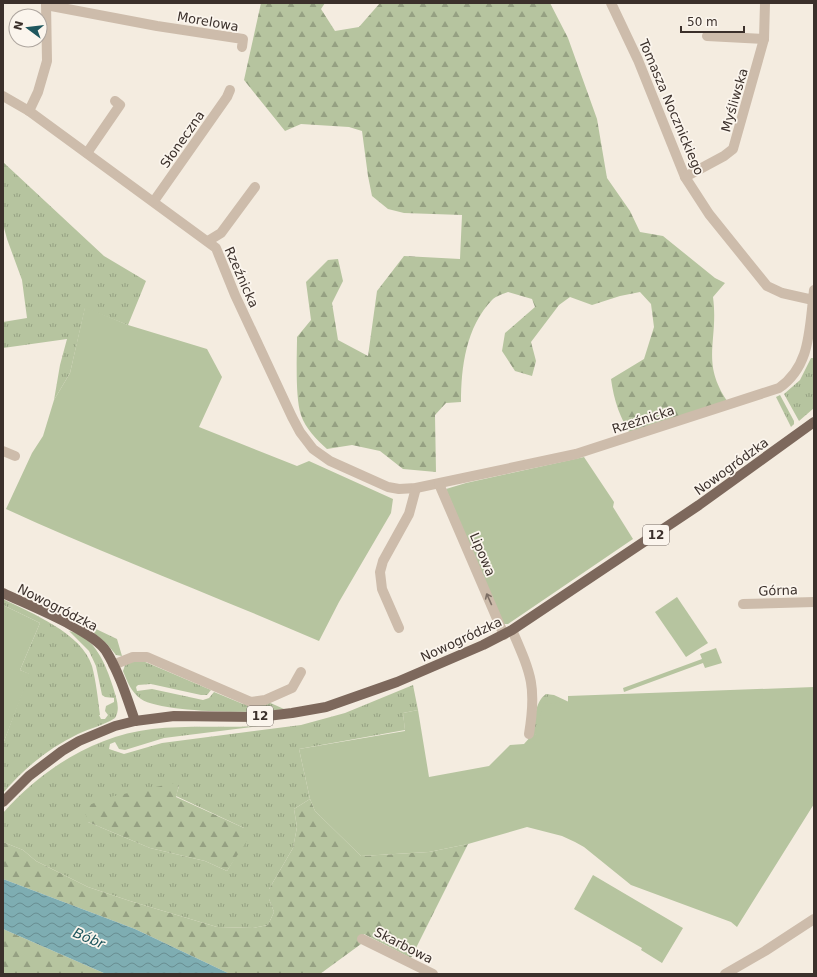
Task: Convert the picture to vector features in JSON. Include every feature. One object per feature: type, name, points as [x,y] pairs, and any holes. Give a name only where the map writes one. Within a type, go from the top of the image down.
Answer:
[{"type":"main road","name":"Nowogródzka","points":[[3,593],[58,619],[95,640],[106,651],[113,665],[135,721],[174,716],[258,716],[320,708],[397,682],[508,632],[699,505],[814,422]]},
{"type":"main road","name":"Nowogródzka","points":[[804,430],[814,428]]},
{"type":"main road","name":"12","points":[[3,802],[29,776],[68,748],[94,734],[115,726],[135,721]]},
{"type":"street","name":"Tomasza Nocznickiego","points":[[611,3],[638,60],[685,177],[708,214],[767,286],[782,294],[813,295]]},
{"type":"street","name":"Myśliwska","points":[[685,177],[724,156],[732,149],[764,40],[765,3]]},
{"type":"street","points":[[29,111],[38,92],[47,61],[46,4]]},
{"type":"street","name":"Morelowa","points":[[46,4],[157,26],[243,39],[242,47]]},
{"type":"street","points":[[707,36],[764,40]]},
{"type":"street","name":"Słoneczna","points":[[154,201],[227,97],[230,90]]},
{"type":"street","name":"Rzeźnicka","points":[[3,96],[29,111],[154,201],[216,248],[235,295],[292,416],[306,441],[321,456],[330,461],[375,482],[399,489],[439,484],[576,454],[779,388],[795,375],[801,365],[806,346],[813,295]]},
{"type":"street","points":[[87,153],[120,105],[115,101]]},
{"type":"street","points":[[208,241],[221,233],[255,187]]},
{"type":"street","points":[[3,451],[16,456]]},
{"type":"street","name":"Lipowa","points":[[439,484],[508,632],[525,659],[532,681],[533,703],[529,734]]},
{"type":"street","points":[[400,628],[382,589],[380,572],[383,561],[407,518],[416,488]]},
{"type":"street","name":"Górna","points":[[743,604],[814,602]]},
{"type":"street","points":[[113,665],[133,657],[147,657],[251,702],[260,702],[292,688],[301,672]]},
{"type":"street","points":[[725,974],[770,948],[814,919]]},
{"type":"street","name":"Skarbowa","points":[[362,939],[433,974]]},
{"type":"green space","points":[[261,3],[325,3],[321,9],[335,31],[359,27],[380,3],[550,3],[568,38],[597,119],[607,178],[630,211],[640,232],[663,236],[715,278],[725,283],[713,297],[714,327],[712,352],[715,377],[730,405],[632,437],[618,409],[611,379],[644,359],[654,327],[651,304],[640,292],[620,296],[592,305],[570,297],[559,305],[531,342],[536,361],[532,376],[515,371],[502,351],[505,333],[535,307],[532,299],[508,292],[492,300],[476,322],[464,361],[461,402],[446,403],[435,415],[436,472],[403,469],[380,451],[352,445],[327,449],[315,438],[305,425],[299,407],[297,337],[311,320],[306,282],[328,260],[338,259],[343,281],[332,303],[338,340],[368,356],[377,291],[404,256],[460,259],[462,215],[404,213],[388,209],[372,196],[362,131],[349,127],[301,124],[285,131],[244,80]]},
{"type":"green space","points":[[3,162],[104,256],[146,281],[128,325],[85,308],[70,373],[54,400],[60,365],[67,339],[3,348],[3,322],[27,318],[22,280],[3,224]]},
{"type":"green space","points":[[85,307],[128,325],[207,349],[222,377],[199,427],[297,466],[309,461],[393,499],[391,513],[339,602],[319,641],[6,509],[32,453],[43,436],[54,400],[70,373]]},
{"type":"green space","points":[[811,358],[814,358],[814,408],[799,421],[784,394],[800,380]]},
{"type":"green space","points":[[780,395],[794,421],[794,424],[791,427],[776,397]]},
{"type":"green space","points":[[584,457],[614,502],[613,507],[633,539],[508,624],[503,624],[446,489],[466,483]]},
{"type":"green space","points":[[677,597],[708,643],[686,657],[655,612]]},
{"type":"green space","points":[[3,599],[54,625],[78,644],[86,654],[92,666],[97,690],[99,715],[101,719],[105,719],[108,715],[105,711],[106,706],[114,702],[114,698],[105,697],[102,695],[96,666],[89,651],[69,631],[78,634],[93,645],[107,670],[117,699],[118,710],[115,718],[107,723],[78,734],[47,752],[28,767],[3,793],[3,744],[29,674],[20,670],[40,623],[3,605]]},
{"type":"green space","points":[[3,605],[40,623],[20,670],[30,674],[3,744]]},
{"type":"green space","points":[[96,629],[117,639],[122,656],[116,655],[107,644],[94,633]]},
{"type":"green space","points":[[716,648],[722,663],[705,668],[703,663],[624,692],[623,688],[702,659],[700,654]]},
{"type":"green space","points":[[143,661],[211,690],[207,695],[201,695],[151,684],[138,685],[136,687],[137,691],[152,689],[203,700],[209,698],[214,692],[243,704],[266,701],[284,709],[254,712],[233,712],[188,710],[152,704],[141,699],[135,693],[123,671],[125,665],[131,662]]},
{"type":"green space","points":[[413,685],[418,710],[403,713],[405,730],[299,749],[310,799],[294,809],[297,827],[293,848],[269,889],[269,899],[274,912],[268,925],[253,928],[217,927],[130,901],[88,887],[36,861],[23,850],[3,842],[3,813],[18,797],[51,769],[89,747],[109,739],[152,729],[259,726],[164,738],[125,750],[119,749],[115,742],[110,744],[109,749],[124,754],[162,743],[301,725],[345,713]],"holes":[[[179,786],[176,796],[244,828],[233,861],[227,871],[205,861],[150,848],[88,822]]]},
{"type":"green space","points":[[814,687],[814,804],[737,927],[731,922],[631,885],[584,847],[562,836],[527,827],[468,844],[429,852],[361,856],[315,811],[310,799],[299,749],[405,731],[403,713],[418,710],[429,777],[489,766],[510,745],[524,744],[532,735],[535,735],[543,704],[568,702],[568,696]]},
{"type":"green space","points":[[546,694],[554,695],[569,702],[535,735],[532,735],[537,707],[539,702]]},
{"type":"green space","points":[[174,783],[179,785],[176,797],[244,828],[248,839],[227,871],[205,861],[150,848],[88,822],[85,812],[89,805],[110,797]]},
{"type":"green space","points":[[310,799],[315,811],[361,856],[429,852],[468,844],[411,958],[364,934],[361,944],[320,974],[230,974],[135,929],[3,879],[3,842],[23,850],[36,861],[88,887],[130,901],[217,927],[253,928],[268,925],[274,912],[269,899],[269,889],[293,848],[297,827],[294,809]]},
{"type":"green space","points":[[593,875],[683,928],[662,963],[641,950],[642,948],[574,909]]},
{"type":"green space","points":[[3,929],[106,974],[3,974]]},
{"type":"water","name":"Bóbr","points":[[3,879],[135,929],[230,974],[106,974],[3,929]]}]
